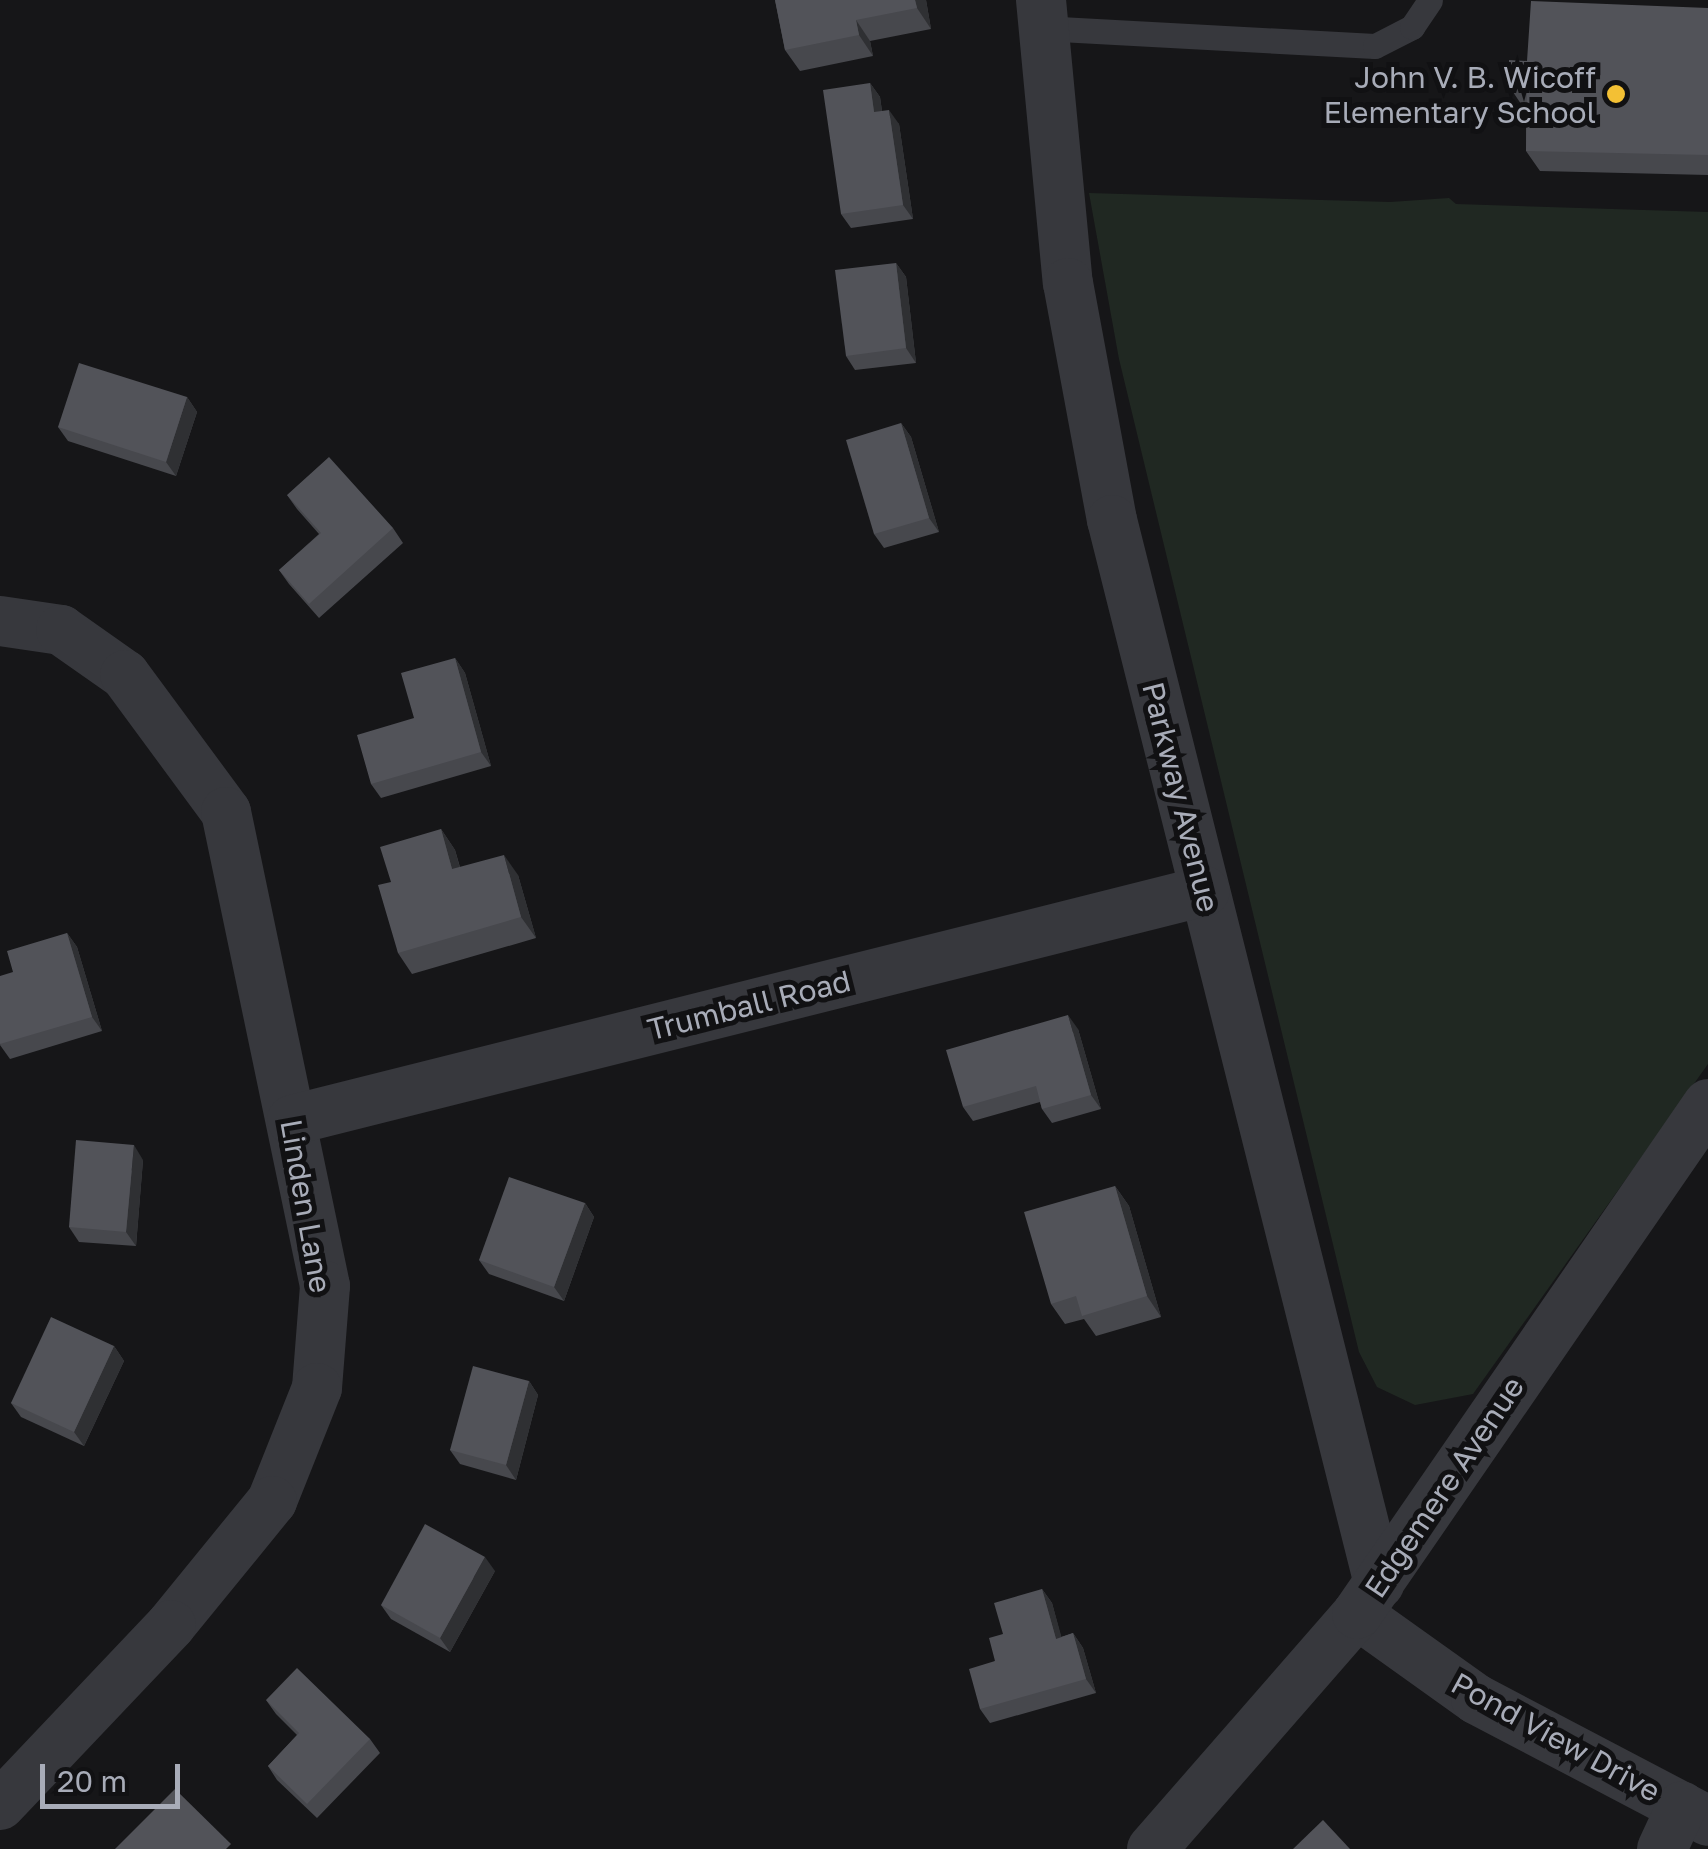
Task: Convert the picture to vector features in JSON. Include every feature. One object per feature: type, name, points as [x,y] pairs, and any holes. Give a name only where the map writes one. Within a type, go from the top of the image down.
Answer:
[{"type":"street","name":"Parkway Avenue","points":[[1042,14],[1068,283],[1086,386],[1138,632],[1205,891],[1368,1599]]},
{"type":"street","name":"Linden Lane","points":[[0,621],[62,630],[125,675],[226,812],[325,1286],[316,1388],[272,1501],[172,1624],[0,1804]]},
{"type":"street","name":"Trumball Road","points":[[292,1120],[1205,891]]},
{"type":"street","name":"Edgemere Avenue","points":[[1152,1849],[1368,1599],[1708,1104]]},
{"type":"street","name":"Pond View Drive","points":[[1368,1599],[1476,1699],[1684,1825]]},
{"type":"lane","points":[[1042,14],[1375,46],[1412,28],[1430,0]]},
{"type":"shaded area","points":[[1089,193],[1390,202],[1449,198],[1456,204],[1708,212],[1708,1064],[1473,1394],[1415,1405],[1377,1387],[1359,1352],[1119,359]]},
{"type":"building","points":[[775,0],[915,0],[917,8],[856,20],[859,35],[785,50]]},
{"type":"building","name":"John V. B. Wicoff Elementary School","points":[[1531,1],[1708,8],[1708,155],[1526,151],[1527,87],[1509,86],[1509,60],[1527,61]]},
{"type":"building","points":[[870,83],[874,112],[889,110],[903,205],[841,214],[823,90]]},
{"type":"building","points":[[896,263],[906,348],[846,356],[835,270]]},
{"type":"building","points":[[79,363],[187,397],[166,462],[58,427]]},
{"type":"building","points":[[901,423],[929,518],[874,534],[846,440]]},
{"type":"building","points":[[329,457],[393,528],[309,604],[279,570],[321,533],[287,495]]},
{"type":"building","points":[[455,658],[481,752],[371,784],[357,735],[414,718],[401,673]]},
{"type":"building","points":[[441,829],[452,869],[504,855],[521,917],[398,953],[378,885],[391,882],[380,847]]},
{"type":"building","points":[[67,933],[92,1017],[0,1044],[0,976],[13,972],[7,951]]},
{"type":"building","points":[[1068,1015],[1091,1095],[1042,1109],[1036,1086],[963,1107],[946,1050]]},
{"type":"building","points":[[76,1140],[134,1145],[126,1232],[69,1227]]},
{"type":"building","points":[[509,1177],[585,1203],[554,1287],[479,1260]]},
{"type":"building","points":[[1115,1186],[1147,1296],[1082,1316],[1076,1296],[1051,1304],[1024,1212]]},
{"type":"building","points":[[51,1317],[114,1346],[74,1432],[11,1403]]},
{"type":"building","points":[[473,1366],[529,1381],[506,1465],[450,1450]]},
{"type":"building","points":[[425,1524],[485,1557],[440,1638],[381,1605]]},
{"type":"building","points":[[1042,1589],[1056,1639],[1073,1633],[1086,1679],[980,1709],[969,1669],[995,1661],[989,1638],[1003,1634],[994,1603]]},
{"type":"building","points":[[297,1668],[370,1739],[307,1804],[268,1766],[299,1733],[266,1700]]},
{"type":"building","points":[[175,1789],[231,1844],[226,1849],[115,1849]]},
{"type":"building","points":[[1323,1820],[1350,1849],[1293,1849]]},
{"type":"place","name":"John V. B. Wicoff Elementary School","points":[[1616,94]]}]
